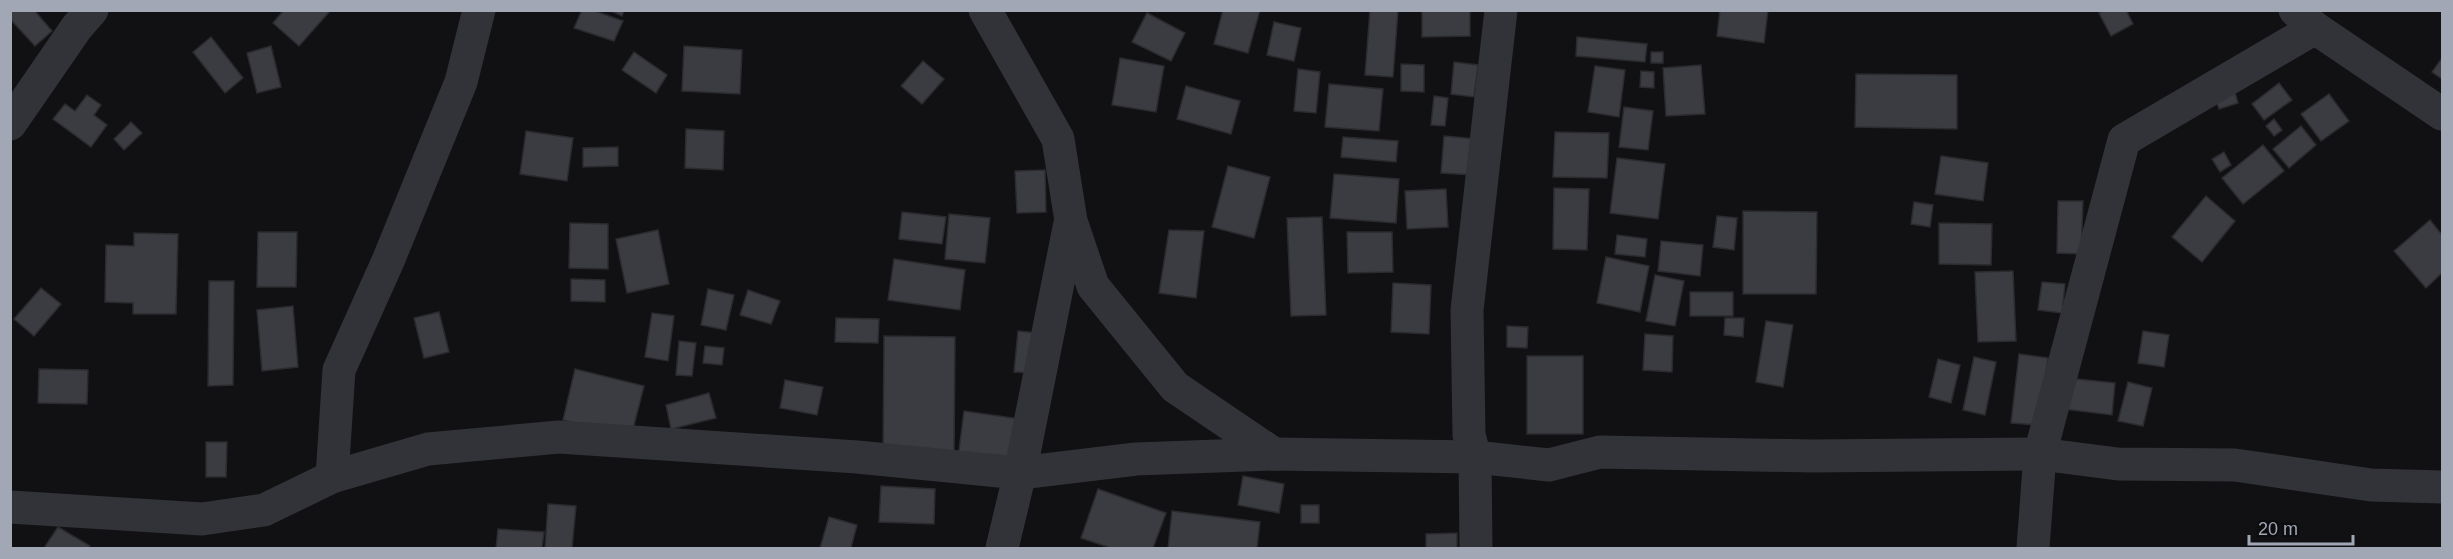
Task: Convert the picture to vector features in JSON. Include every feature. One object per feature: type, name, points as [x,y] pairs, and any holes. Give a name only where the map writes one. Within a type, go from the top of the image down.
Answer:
[{"type":"street","points":[[10,124],[77,27],[92,10]]},
{"type":"street","points":[[332,477],[339,370],[388,261],[461,82],[479,10]]},
{"type":"street","points":[[985,10],[1058,139],[1071,221],[1093,286],[1175,387],[1274,454]]},
{"type":"street","points":[[1476,549],[1475,457],[1469,435],[1467,310],[1501,10]]},
{"type":"street","points":[[2033,549],[2040,454],[2124,140],[2305,19],[2442,114]]},
{"type":"street","points":[[1002,549],[1020,473],[1071,221]]},
{"type":"street","points":[[10,507],[202,519],[264,510],[332,477],[428,449],[559,437],[857,457],[1020,473],[1136,459],[1274,454],[1475,457],[1549,465],[1600,452],[1812,456],[2040,454],[2118,464],[2235,465],[2371,485],[2442,487]]},
{"type":"building","points":[[10,10],[34,10],[52,31],[35,46],[10,19]]},
{"type":"building","points":[[284,10],[330,11],[299,46],[273,23]]},
{"type":"building","points":[[582,10],[592,10],[623,21],[614,41],[574,28]]},
{"type":"building","points":[[609,10],[624,10],[622,16]]},
{"type":"building","points":[[1223,10],[1260,10],[1248,53],[1214,44]]},
{"type":"building","points":[[1370,10],[1398,10],[1393,77],[1365,75]]},
{"type":"building","points":[[1422,10],[1470,10],[1470,36],[1422,37]]},
{"type":"building","points":[[1720,10],[1768,10],[1764,43],[1717,36]]},
{"type":"building","points":[[2105,10],[2126,10],[2133,24],[2111,36],[2099,13]]},
{"type":"building","points":[[1147,13],[1185,33],[1171,61],[1132,42]]},
{"type":"building","points":[[1274,22],[1301,28],[1294,61],[1267,55]]},
{"type":"building","points":[[211,37],[243,78],[225,93],[193,52]]},
{"type":"building","points":[[1577,37],[1647,44],[1645,62],[1576,56]]},
{"type":"building","points":[[271,46],[281,87],[257,93],[247,53]]},
{"type":"building","points":[[684,46],[742,50],[740,94],[682,91]]},
{"type":"building","points":[[634,52],[667,75],[656,93],[622,70]]},
{"type":"building","points":[[1651,52],[1663,52],[1663,63],[1651,63]]},
{"type":"building","points":[[1120,58],[1164,66],[1156,112],[1112,105]]},
{"type":"building","points":[[2442,58],[2442,79],[2432,72]]},
{"type":"building","points":[[923,61],[944,79],[922,104],[901,86]]},
{"type":"building","points":[[1454,62],[1478,65],[1474,97],[1451,94]]},
{"type":"building","points":[[1401,64],[1424,65],[1424,92],[1401,91]]},
{"type":"building","points":[[1701,65],[1705,114],[1666,116],[1663,68]]},
{"type":"building","points":[[1595,66],[1625,70],[1619,117],[1588,112]]},
{"type":"building","points":[[1298,69],[1320,72],[1316,113],[1294,111]]},
{"type":"building","points":[[1641,71],[1654,72],[1654,88],[1640,87]]},
{"type":"building","points":[[1856,74],[1957,75],[1957,129],[1855,127]]},
{"type":"building","points":[[2279,83],[2292,100],[2264,120],[2252,104]]},
{"type":"building","points":[[1329,84],[1383,89],[1379,131],[1325,127]]},
{"type":"building","points":[[1186,86],[1240,101],[1231,134],[1177,119]]},
{"type":"building","points":[[2233,86],[2238,103],[2219,109],[2213,92]]},
{"type":"building","points":[[2329,94],[2349,121],[2321,141],[2301,114]]},
{"type":"building","points":[[87,95],[101,105],[94,115],[107,125],[91,147],[53,119],[65,104],[75,111]]},
{"type":"building","points":[[1434,96],[1448,98],[1445,126],[1431,125]]},
{"type":"building","points":[[1624,107],[1653,111],[1648,150],[1619,147]]},
{"type":"building","points":[[2274,119],[2282,130],[2274,136],[2266,126]]},
{"type":"building","points":[[131,122],[142,133],[124,150],[114,139]]},
{"type":"building","points":[[2301,126],[2316,145],[2289,168],[2273,149]]},
{"type":"building","points":[[686,129],[724,131],[723,170],[685,168]]},
{"type":"building","points":[[526,131],[573,138],[567,181],[520,174]]},
{"type":"building","points":[[1555,132],[1609,133],[1607,178],[1553,177]]},
{"type":"building","points":[[1444,136],[1477,139],[1474,175],[1441,173]]},
{"type":"building","points":[[1343,137],[1398,141],[1396,162],[1341,157]]},
{"type":"building","points":[[2263,145],[2284,171],[2243,204],[2222,178]]},
{"type":"building","points":[[618,147],[618,166],[583,167],[583,148]]},
{"type":"building","points":[[2224,152],[2231,165],[2220,172],[2212,159]]},
{"type":"building","points":[[1941,156],[1988,163],[1983,201],[1935,194]]},
{"type":"building","points":[[1617,158],[1665,164],[1658,219],[1610,213]]},
{"type":"building","points":[[1228,166],[1270,177],[1254,238],[1212,227]]},
{"type":"building","points":[[1045,170],[1046,212],[1017,213],[1015,171]]},
{"type":"building","points":[[1334,174],[1399,179],[1396,223],[1330,218]]},
{"type":"building","points":[[1554,188],[1589,189],[1587,250],[1553,249]]},
{"type":"building","points":[[1446,189],[1448,227],[1407,229],[1405,191]]},
{"type":"building","points":[[2206,196],[2235,221],[2202,262],[2172,237]]},
{"type":"building","points":[[2058,201],[2083,201],[2081,254],[2057,253]]},
{"type":"building","points":[[1914,202],[1933,205],[1930,227],[1911,224]]},
{"type":"building","points":[[1743,211],[1817,212],[1816,294],[1743,294]]},
{"type":"building","points":[[902,212],[946,217],[942,244],[899,239]]},
{"type":"building","points":[[949,214],[990,218],[985,263],[945,259]]},
{"type":"building","points":[[1717,216],[1737,218],[1734,250],[1713,247]]},
{"type":"building","points":[[1322,217],[1326,315],[1291,316],[1287,218]]},
{"type":"building","points":[[2430,220],[2442,235],[2442,273],[2426,288],[2394,251]]},
{"type":"building","points":[[570,223],[608,224],[608,269],[569,268]]},
{"type":"building","points":[[1939,223],[1992,224],[1991,265],[1939,264]]},
{"type":"building","points":[[658,230],[669,284],[627,293],[616,239]]},
{"type":"building","points":[[1169,230],[1204,231],[1196,298],[1159,293]]},
{"type":"building","points":[[258,232],[297,232],[296,287],[257,287]]},
{"type":"building","points":[[1347,232],[1392,232],[1393,272],[1348,273]]},
{"type":"building","points":[[134,233],[178,234],[176,314],[133,314],[133,303],[105,302],[106,245],[134,246]]},
{"type":"building","points":[[1617,235],[1647,239],[1645,257],[1615,254]]},
{"type":"building","points":[[1661,241],[1703,245],[1700,276],[1658,271]]},
{"type":"building","points":[[1606,257],[1649,266],[1640,312],[1597,303]]},
{"type":"building","points":[[894,259],[965,270],[960,310],[888,300]]},
{"type":"building","points":[[2013,271],[2016,341],[1978,342],[1975,272]]},
{"type":"building","points":[[1655,275],[1684,281],[1675,326],[1646,321]]},
{"type":"building","points":[[571,279],[605,280],[605,302],[571,301]]},
{"type":"building","points":[[209,281],[234,281],[233,385],[208,386]]},
{"type":"building","points":[[2042,282],[2065,284],[2062,313],[2038,310]]},
{"type":"building","points":[[1393,283],[1431,285],[1429,334],[1391,332]]},
{"type":"building","points":[[41,288],[61,304],[34,336],[14,319]]},
{"type":"building","points":[[708,289],[734,295],[726,330],[701,325]]},
{"type":"building","points":[[748,290],[780,301],[771,324],[740,315]]},
{"type":"building","points":[[1690,292],[1733,292],[1733,316],[1690,316]]},
{"type":"building","points":[[293,306],[298,367],[262,371],[257,310]]},
{"type":"building","points":[[439,312],[449,352],[424,358],[414,318]]},
{"type":"building","points":[[652,313],[674,316],[668,361],[645,357]]},
{"type":"building","points":[[836,318],[879,319],[878,343],[835,342]]},
{"type":"building","points":[[1725,318],[1744,318],[1743,337],[1724,335]]},
{"type":"building","points":[[1766,321],[1793,325],[1783,387],[1756,382]]},
{"type":"building","points":[[1507,326],[1528,327],[1527,348],[1507,347]]},
{"type":"building","points":[[1018,331],[1037,333],[1033,373],[1014,372]]},
{"type":"building","points":[[2143,331],[2169,335],[2164,367],[2138,363]]},
{"type":"building","points":[[1645,334],[1673,336],[1672,372],[1643,370]]},
{"type":"building","points":[[884,336],[955,337],[954,458],[883,458]]},
{"type":"building","points":[[679,341],[696,343],[692,376],[676,375]]},
{"type":"building","points":[[705,346],[724,348],[722,365],[703,363]]},
{"type":"building","points":[[2019,354],[2048,358],[2038,425],[2011,423]]},
{"type":"building","points":[[1527,356],[1583,356],[1583,434],[1527,434]]},
{"type":"building","points":[[1974,357],[1996,362],[1985,415],[1963,410]]},
{"type":"building","points":[[1938,359],[1960,365],[1951,403],[1929,397]]},
{"type":"building","points":[[39,369],[88,370],[87,404],[38,403]]},
{"type":"building","points":[[575,369],[644,386],[631,437],[563,420]]},
{"type":"building","points":[[2067,378],[2115,383],[2112,415],[2064,409]]},
{"type":"building","points":[[785,380],[823,387],[817,415],[780,408]]},
{"type":"building","points":[[2128,382],[2152,388],[2143,426],[2118,421]]},
{"type":"building","points":[[709,393],[716,418],[671,429],[666,405]]},
{"type":"building","points":[[964,411],[1020,419],[1013,465],[958,458]]},
{"type":"building","points":[[206,442],[227,442],[226,477],[206,477]]},
{"type":"building","points":[[1243,476],[1284,484],[1279,513],[1238,505]]},
{"type":"building","points":[[881,486],[935,489],[934,524],[879,522]]},
{"type":"building","points":[[1098,489],[1166,513],[1153,548],[1111,548],[1081,538]]},
{"type":"building","points":[[548,504],[576,506],[572,548],[545,548]]},
{"type":"building","points":[[1301,505],[1319,505],[1319,523],[1301,523]]},
{"type":"building","points":[[1172,511],[1260,522],[1257,548],[1168,548]]},
{"type":"building","points":[[829,517],[857,525],[851,548],[820,548]]},
{"type":"building","points":[[58,527],[90,546],[89,548],[44,548]]},
{"type":"building","points":[[498,529],[544,532],[542,548],[496,548]]},
{"type":"building","points":[[1457,533],[1457,548],[1426,548],[1426,534]]}]
